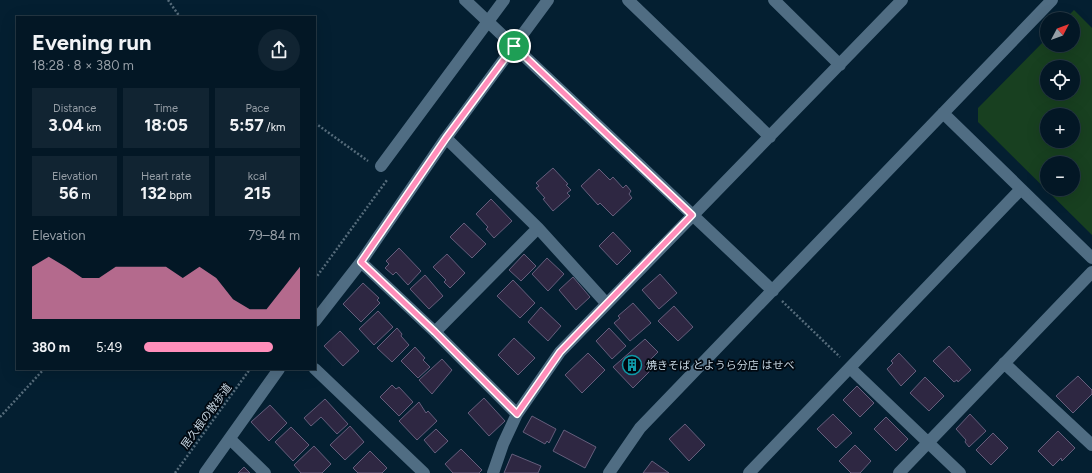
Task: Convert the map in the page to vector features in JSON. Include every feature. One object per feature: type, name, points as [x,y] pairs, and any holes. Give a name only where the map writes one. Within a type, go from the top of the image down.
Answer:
[{"type":"street","points":[[465,0],[773,291]]},
{"type":"street","points":[[381,166],[504,0]]},
{"type":"street","points":[[316,320],[361,262],[446,138],[548,0]]},
{"type":"street","points":[[628,0],[770,137]]},
{"type":"street","points":[[774,0],[840,65]]},
{"type":"street","points":[[493,473],[503,444],[517,414],[560,352],[902,0]]},
{"type":"street","points":[[609,473],[640,428],[1052,0]]},
{"type":"street","points":[[944,113],[1092,258]]},
{"type":"street","points":[[446,138],[538,228],[606,304]]},
{"type":"street","points":[[749,473],[1021,188]]},
{"type":"street","points":[[435,332],[538,228]]},
{"type":"street","points":[[361,262],[435,332],[517,414]]},
{"type":"street","points":[[899,473],[1092,272]]},
{"type":"street","points":[[1004,363],[1090,439]]},
{"type":"street","points":[[850,368],[960,473]]},
{"type":"street","points":[[206,473],[279,370]]},
{"type":"street","points":[[316,370],[424,473]]},
{"type":"street","points":[[230,439],[265,473]]},
{"type":"path","points":[[168,0],[179,16]]},
{"type":"path","points":[[316,124],[363,159],[381,166]]},
{"type":"path","points":[[773,291],[850,368]]},
{"type":"path","points":[[0,417],[43,370]]},
{"type":"path","name":"居久根の散歩道","points":[[175,473],[249,370]]},
{"type":"green space","points":[[1080,16],[1092,28],[1092,235],[1053,196],[1080,196],[1080,156],[1040,156],[1040,183],[978,122],[978,108],[1040,45],[1040,52],[1080,52]]},
{"type":"building","points":[[553,168],[568,184],[566,185],[571,190],[567,193],[570,196],[553,211],[543,199],[545,198],[536,188],[539,186],[536,183]]},
{"type":"building","points":[[599,169],[610,180],[613,177],[623,188],[626,185],[631,191],[629,194],[632,198],[613,216],[600,203],[598,205],[581,186]]},
{"type":"building","points":[[491,199],[512,221],[494,238],[486,229],[488,227],[476,214]]},
{"type":"building","points":[[464,223],[486,244],[472,258],[450,237]]},
{"type":"building","points":[[613,232],[631,251],[617,265],[599,246]]},
{"type":"building","points":[[399,248],[421,271],[408,285],[396,272],[393,275],[385,268],[389,264],[386,261]]},
{"type":"building","points":[[447,254],[465,273],[450,288],[444,282],[446,280],[433,267]]},
{"type":"building","points":[[524,254],[536,266],[521,281],[509,270]]},
{"type":"building","points":[[547,258],[564,274],[548,291],[532,274]]},
{"type":"building","points":[[660,274],[677,293],[659,309],[642,290]]},
{"type":"building","points":[[425,275],[443,296],[429,309],[410,289]]},
{"type":"building","points":[[573,277],[590,297],[576,310],[559,290]]},
{"type":"building","points":[[513,280],[535,303],[520,318],[497,296]]},
{"type":"building","points":[[363,283],[379,298],[377,300],[380,303],[361,322],[343,304]]},
{"type":"building","points":[[633,303],[651,323],[630,341],[614,323],[620,318],[618,316]]},
{"type":"building","points":[[674,306],[693,327],[678,341],[658,321]]},
{"type":"building","points":[[541,307],[561,326],[548,341],[528,322]]},
{"type":"building","points":[[378,311],[393,327],[374,345],[359,329]]},
{"type":"building","points":[[397,328],[402,334],[401,336],[409,345],[392,362],[377,348]]},
{"type":"building","points":[[609,328],[626,346],[612,359],[596,341]]},
{"type":"building","points":[[340,331],[359,351],[343,366],[324,346]]},
{"type":"building","points":[[514,338],[535,358],[518,375],[498,355]]},
{"type":"building","name":"焼きそば とようら分店 はせべ","points":[[645,339],[658,352],[648,362],[653,368],[633,388],[613,367]]},
{"type":"building","points":[[949,346],[971,370],[958,382],[957,380],[954,382],[933,361]]},
{"type":"building","points":[[415,347],[425,358],[423,360],[430,367],[418,378],[401,361]]},
{"type":"building","points":[[588,353],[605,370],[582,393],[565,375]]},
{"type":"building","points":[[899,353],[916,371],[901,386],[887,369],[893,363],[891,361]]},
{"type":"building","points":[[442,359],[452,370],[432,394],[419,380]]},
{"type":"building","points":[[1078,376],[1092,390],[1092,394],[1073,413],[1056,396]]},
{"type":"building","points":[[925,377],[944,396],[929,411],[910,393]]},
{"type":"building","points":[[392,385],[396,389],[399,387],[413,402],[399,416],[380,397]]},
{"type":"building","points":[[857,386],[874,403],[860,417],[843,400]]},
{"type":"building","points":[[484,398],[505,421],[489,436],[468,413]]},
{"type":"building","points":[[325,399],[348,424],[337,434],[321,417],[311,426],[304,418]]},
{"type":"building","points":[[419,402],[426,413],[428,411],[437,421],[417,440],[399,421]]},
{"type":"building","points":[[270,405],[287,423],[269,441],[251,422]]},
{"type":"building","points":[[833,414],[852,433],[836,448],[817,429]]},
{"type":"building","points":[[970,414],[986,431],[969,447],[965,442],[966,440],[956,429]]},
{"type":"building","points":[[532,416],[556,429],[549,443],[547,441],[545,444],[523,432]]},
{"type":"building","points":[[886,417],[908,439],[896,451],[874,429]]},
{"type":"building","points":[[685,424],[705,445],[689,461],[669,439]]},
{"type":"building","points":[[350,426],[364,442],[345,460],[330,445]]},
{"type":"building","points":[[291,427],[309,445],[293,461],[275,442]]},
{"type":"building","points":[[436,429],[448,441],[435,453],[424,440]]},
{"type":"building","points":[[564,430],[596,447],[585,468],[553,451]]},
{"type":"building","points":[[1058,431],[1075,448],[1062,461],[1061,458],[1053,466],[1038,451]]},
{"type":"building","points":[[993,433],[1008,448],[991,465],[976,450]]},
{"type":"building","points":[[855,445],[871,461],[860,473],[851,473],[839,461]]},
{"type":"building","points":[[314,446],[331,464],[322,473],[301,473],[294,465]]},
{"type":"building","points":[[461,449],[482,470],[479,473],[453,473],[445,464]]},
{"type":"building","points":[[370,451],[387,468],[382,473],[358,473],[353,468]]},
{"type":"building","points":[[512,454],[541,466],[538,473],[504,473]]},
{"type":"building","points":[[652,461],[669,473],[643,473]]},
{"type":"building","points":[[244,467],[250,473],[238,473]]},
{"type":"place","name":"焼きそば とようら分店 はせべ","points":[[632,365]]},
{"type":"route","points":[[514,46],[692,215],[560,352],[517,414],[435,332],[361,262],[446,138],[514,46]]}]
